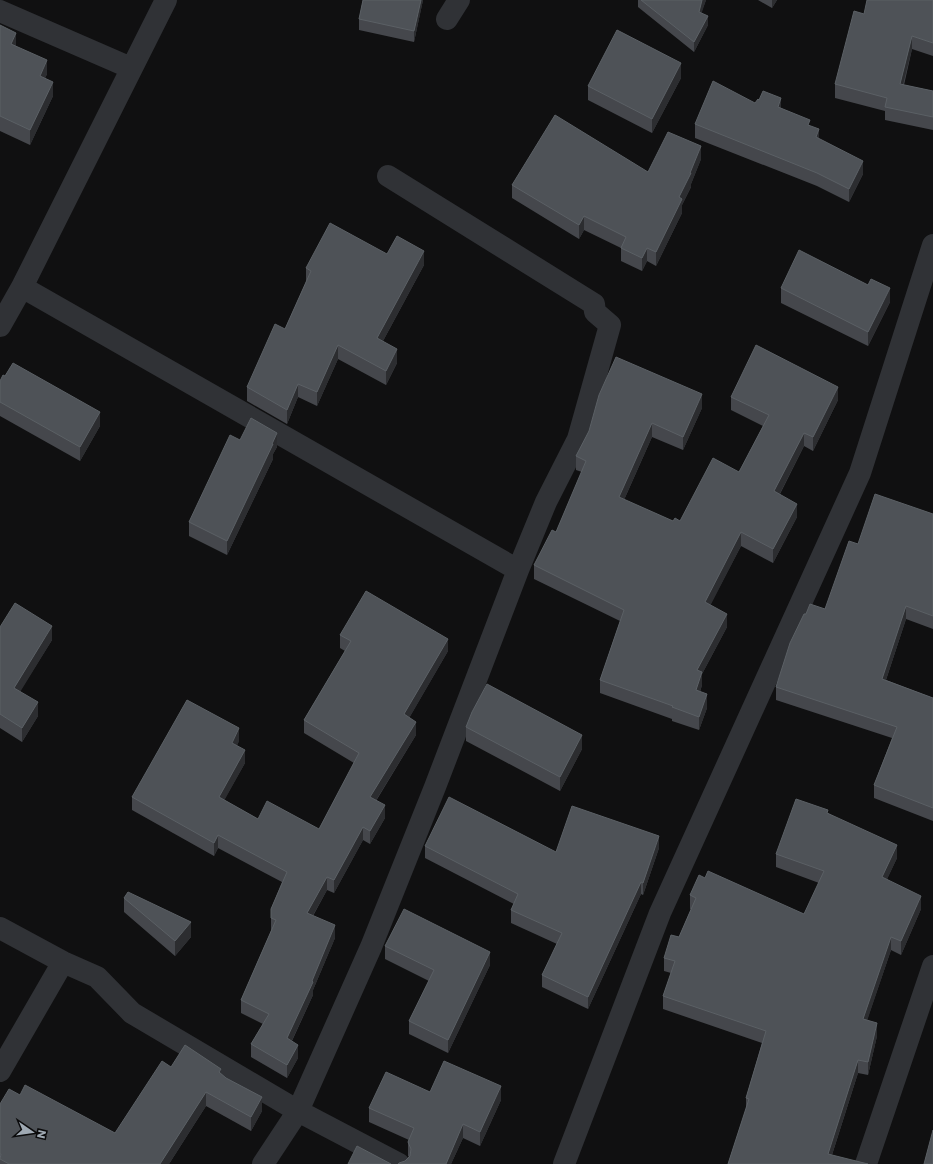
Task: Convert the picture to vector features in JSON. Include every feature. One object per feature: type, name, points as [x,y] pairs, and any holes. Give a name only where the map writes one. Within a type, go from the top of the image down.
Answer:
[{"type":"street","points":[[0,326],[11,296],[166,0]]},
{"type":"street","points":[[447,19],[460,0]]},
{"type":"street","points":[[0,11],[131,68]]},
{"type":"street","points":[[263,1164],[298,1111],[371,947],[435,787],[518,570],[546,502],[578,440],[610,325],[596,312],[594,304],[388,176]]},
{"type":"street","points":[[564,1164],[660,913],[860,473],[933,245]]},
{"type":"street","points":[[11,296],[518,570]]},
{"type":"street","points":[[0,928],[63,962],[97,977],[132,1013],[298,1111],[399,1164]]},
{"type":"street","points":[[0,1072],[63,962]]},
{"type":"street","points":[[866,1164],[933,966]]},
{"type":"building","points":[[363,0],[421,0],[414,31],[359,19]]},
{"type":"building","points":[[641,0],[702,0],[699,12],[708,16],[694,42]]},
{"type":"building","points":[[867,0],[933,0],[933,43],[912,36],[900,84],[933,91],[933,117],[885,107],[887,98],[835,84],[854,11],[864,14]]},
{"type":"building","points":[[0,25],[16,33],[11,44],[47,60],[40,76],[53,82],[30,130],[0,116]]},
{"type":"building","points":[[617,30],[681,63],[652,119],[588,86]]},
{"type":"building","points":[[713,81],[755,103],[758,99],[759,100],[763,91],[781,98],[778,107],[810,120],[808,125],[819,129],[816,137],[863,161],[849,189],[817,173],[695,124]]},
{"type":"building","points":[[555,115],[648,172],[668,132],[701,146],[691,173],[679,197],[682,199],[656,252],[647,248],[642,258],[621,248],[626,237],[584,216],[579,225],[512,185]]},
{"type":"building","points":[[330,223],[387,254],[397,236],[424,251],[377,338],[397,349],[386,371],[338,345],[317,392],[298,384],[287,410],[247,387],[275,324],[285,329],[311,271],[306,268]]},
{"type":"building","points":[[799,250],[868,285],[871,279],[890,288],[868,332],[781,288]]},
{"type":"building","points":[[756,345],[838,387],[813,437],[804,433],[774,491],[797,504],[773,549],[741,532],[705,602],[727,614],[697,670],[702,672],[696,690],[707,694],[699,717],[672,707],[673,706],[600,680],[624,610],[534,565],[552,530],[556,532],[586,461],[576,456],[589,431],[599,395],[616,357],[702,394],[683,437],[652,423],[619,497],[673,521],[675,518],[680,521],[713,458],[739,472],[769,415],[731,397]]},
{"type":"building","points":[[13,363],[100,412],[80,447],[0,402],[0,381]]},
{"type":"building","points":[[251,418],[277,433],[227,541],[189,522],[230,435],[240,440]]},
{"type":"building","points":[[875,494],[933,514],[933,616],[906,606],[882,679],[933,698],[933,808],[874,785],[897,727],[776,687],[790,643],[804,614],[806,614],[810,604],[825,609],[849,541],[858,544]]},
{"type":"building","points":[[366,591],[448,639],[404,714],[416,722],[370,797],[385,805],[370,831],[363,827],[334,880],[327,877],[307,913],[335,925],[312,981],[313,982],[287,1038],[298,1045],[287,1065],[251,1044],[269,1014],[241,1000],[276,920],[271,918],[271,909],[287,872],[218,835],[214,843],[132,797],[187,700],[239,728],[232,743],[245,750],[219,797],[258,819],[267,801],[319,829],[359,753],[304,720],[351,641],[340,635]]},
{"type":"building","points":[[15,603],[52,626],[14,688],[38,702],[22,728],[0,714],[0,627]]},
{"type":"building","points":[[487,684],[582,735],[560,777],[466,727]]},
{"type":"building","points":[[449,797],[556,852],[572,806],[659,836],[643,883],[641,882],[588,997],[542,975],[562,933],[511,910],[518,894],[425,846]]},
{"type":"building","points":[[796,799],[828,810],[827,813],[897,845],[882,877],[921,896],[901,941],[891,937],[863,1019],[877,1023],[868,1062],[858,1060],[828,1154],[868,1164],[728,1164],[749,1099],[746,1098],[766,1031],[663,996],[675,961],[664,958],[671,935],[679,937],[696,898],[690,895],[699,875],[705,878],[708,871],[804,914],[824,871],[776,854]]},
{"type":"building","points":[[128,892],[191,922],[175,941],[124,898]]},
{"type":"building","points":[[404,909],[490,952],[448,1040],[409,1021],[434,970],[385,946]]},
{"type":"building","points":[[185,1045],[221,1069],[219,1072],[226,1078],[262,1097],[251,1117],[206,1092],[160,1164],[9,1164],[0,1159],[0,1104],[9,1089],[20,1095],[25,1085],[115,1133],[162,1061],[171,1067]]},
{"type":"building","points":[[444,1061],[501,1086],[480,1132],[463,1124],[446,1164],[398,1164],[405,1161],[410,1156],[411,1149],[408,1142],[414,1128],[369,1108],[386,1072],[430,1092]]},
{"type":"building","points":[[933,1130],[933,1164],[924,1164]]},
{"type":"building","points":[[357,1146],[391,1164],[348,1164]]}]
